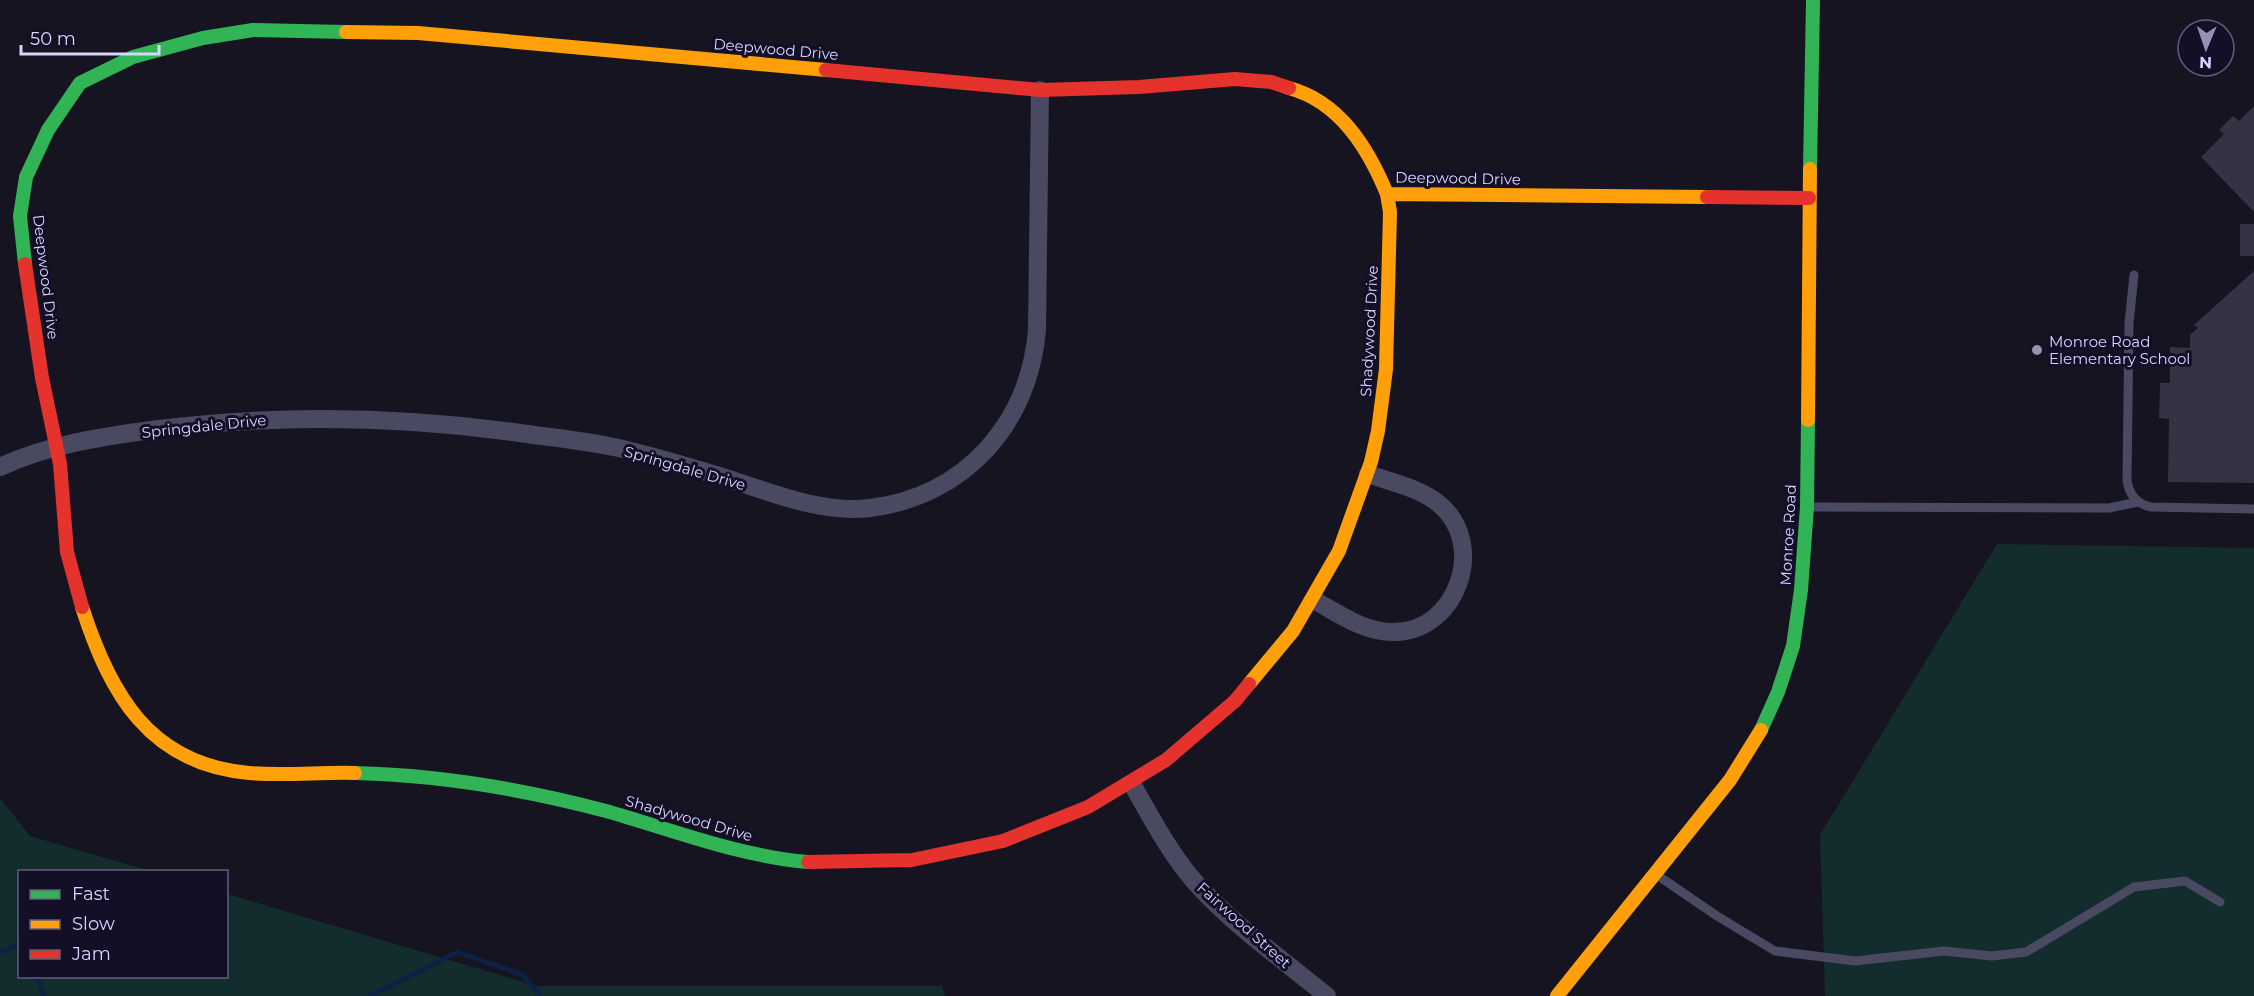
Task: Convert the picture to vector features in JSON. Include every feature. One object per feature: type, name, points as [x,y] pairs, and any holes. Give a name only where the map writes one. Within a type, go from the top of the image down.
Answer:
[{"type":"street","name":"Monroe Road","points":[[1557,996],[1730,780],[1760,732],[1778,692],[1793,646],[1807,507],[1813,0]]},
{"type":"street","name":"Deepwood Drive","points":[[57,447],[45,395],[21,238],[20,195],[34,155],[51,124],[80,83],[145,51],[248,30],[393,32],[1040,90],[1104,90],[1222,80],[1270,82],[1312,98],[1344,119],[1372,158],[1387,194],[1809,198]]},
{"type":"street","name":"Springdale Drive","points":[[0,467],[37,452],[122,434],[220,422],[320,418],[460,424],[578,441],[621,449],[777,494],[837,508],[869,508],[919,496],[958,476],[1000,434],[1018,403],[1032,369],[1037,330],[1040,90]]},
{"type":"street","name":"Shadywood Drive","points":[[57,447],[68,560],[110,682],[122,702],[151,733],[185,755],[218,769],[262,775],[340,773],[489,785],[593,808],[726,849],[790,860],[837,863],[888,862],[981,848],[1038,830],[1072,816],[1132,784],[1185,746],[1235,701],[1283,645],[1314,600],[1340,550],[1368,474],[1377,436],[1388,361],[1390,212],[1387,194]]},
{"type":"street","points":[[1314,600],[1358,625],[1378,631],[1396,632],[1414,629],[1430,621],[1444,609],[1458,586],[1464,564],[1463,547],[1451,516],[1439,504],[1426,496],[1368,474]]},
{"type":"street","name":"Fairwood Street","points":[[1132,784],[1166,842],[1193,880],[1217,905],[1327,996]]},
{"type":"lane","points":[[2134,275],[2129,323],[2127,480],[2133,497],[2138,502],[2151,507],[2254,509]]},
{"type":"lane","points":[[1807,507],[2109,508],[2138,502]]},
{"type":"lane","points":[[1655,874],[1717,916],[1775,951],[1855,961],[1944,951],[1992,956],[2026,952],[2134,887],[2185,881],[2220,902]]},
{"type":"green space","points":[[1997,544],[2254,548],[2254,996],[1825,996],[1820,835]]},
{"type":"green space","points":[[0,798],[30,836],[147,870],[18,870],[18,978],[228,978],[228,894],[537,986],[942,986],[945,996],[0,996]]},
{"type":"building","points":[[2254,106],[2254,212],[2201,157],[2224,134],[2219,130],[2233,116],[2239,121]]},
{"type":"building","points":[[2240,224],[2254,224],[2254,256],[2240,256]]},
{"type":"building","points":[[2254,271],[2254,483],[2168,482],[2169,419],[2159,418],[2160,383],[2170,383],[2170,347],[2190,348],[2190,335],[2198,328],[2194,325]]},
{"type":"waterway","points":[[0,952],[18,946]]},
{"type":"waterway","points":[[369,996],[457,952],[523,975],[540,996]]},
{"type":"waterway","points":[[36,978],[41,985],[43,996]]},
{"type":"traffic: fast","points":[[1810,169],[1813,0]]},
{"type":"traffic: fast","points":[[25,264],[20,216],[26,177],[48,130],[80,83],[133,57],[203,38],[253,30],[346,32]]},
{"type":"traffic: fast","points":[[1761,730],[1778,692],[1793,646],[1801,590],[1807,507],[1808,420]]},
{"type":"traffic: fast","points":[[355,773],[450,780],[544,796],[606,811],[731,848],[808,862]]},
{"type":"traffic: slow","points":[[346,32],[418,33],[826,70]]},
{"type":"traffic: slow","points":[[1289,88],[1323,104],[1350,129],[1371,160],[1387,194],[1707,197]]},
{"type":"traffic: slow","points":[[1808,420],[1810,169]]},
{"type":"traffic: slow","points":[[1249,684],[1293,631],[1339,551],[1371,462],[1378,431],[1386,369],[1390,212],[1387,194]]},
{"type":"traffic: slow","points":[[82,607],[93,639],[121,695],[138,719],[160,739],[185,756],[214,767],[249,773],[355,773]]},
{"type":"traffic: slow","points":[[1557,996],[1730,780],[1761,730]]},
{"type":"traffic: jam","points":[[826,70],[1040,90],[1139,87],[1235,79],[1271,82],[1289,88]]},
{"type":"traffic: jam","points":[[1707,197],[1809,198]]},
{"type":"traffic: jam","points":[[25,264],[42,378],[60,464],[67,552],[82,607]]},
{"type":"traffic: jam","points":[[808,862],[912,860],[1003,841],[1088,807],[1166,760],[1235,701],[1249,684]]},
{"type":"place","name":"Monroe Road Elementary School","points":[[2037,350]]}]
